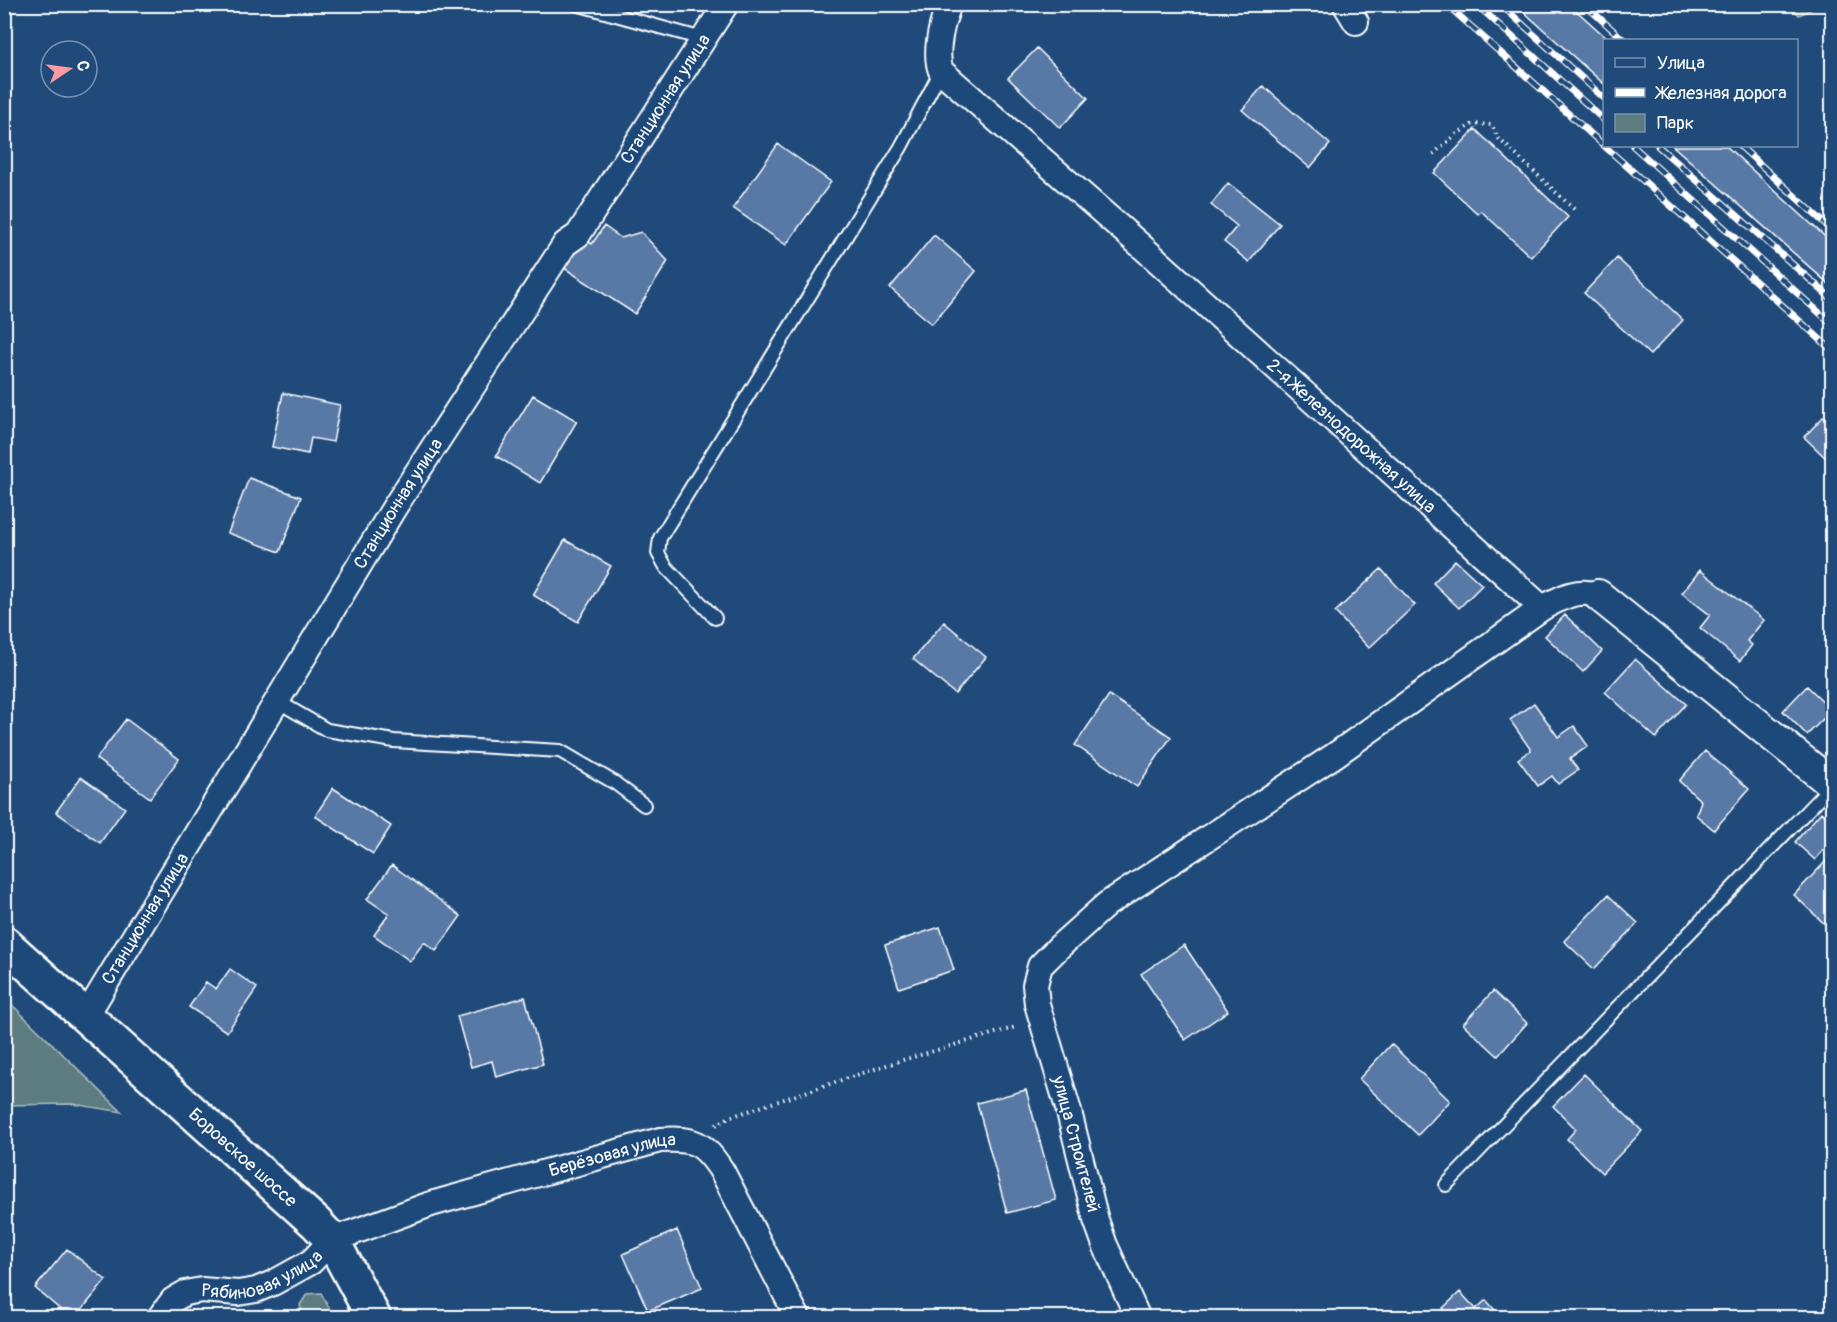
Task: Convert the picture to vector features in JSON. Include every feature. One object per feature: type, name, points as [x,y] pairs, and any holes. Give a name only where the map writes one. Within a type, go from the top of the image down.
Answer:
[{"type":"main road","name":"Боровское шоссе","points":[[4,943],[310,1216],[332,1240],[374,1317]]},
{"type":"street","name":"Станционная улица","points":[[86,1016],[394,508],[566,244],[578,235],[726,4]]},
{"type":"street","points":[[941,71],[938,63],[939,52],[949,4]]},
{"type":"street","name":"2-я Железнодорожная улица","points":[[941,71],[1139,244],[1542,608]]},
{"type":"street","points":[[1542,608],[1566,595],[1587,591],[1598,595],[1833,784]]},
{"type":"street","name":"улица Строителей","points":[[1138,1317],[1096,1220],[1068,1108],[1041,1019],[1035,985],[1040,966],[1107,904],[1335,755],[1542,608]]},
{"type":"street","name":"Берёзовая улица","points":[[332,1240],[431,1204],[660,1140],[681,1138],[698,1142],[710,1153],[722,1171],[798,1317]]},
{"type":"street","name":"Рябиновая улица","points":[[159,1317],[173,1300],[185,1293],[202,1290],[238,1293],[256,1290],[273,1283],[310,1262],[332,1240]]},
{"type":"lane","points":[[576,4],[704,39]]},
{"type":"lane","points":[[715,618],[666,567],[658,553],[660,538],[901,147],[941,71]]},
{"type":"lane","points":[[277,701],[327,730],[393,741],[560,751],[615,783],[644,805]]},
{"type":"lane","points":[[1446,1185],[1833,784]]},
{"type":"path","points":[[1433,154],[1473,124],[1492,125],[1498,138],[1576,211]]},
{"type":"path","points":[[698,1142],[713,1127],[730,1118],[896,1062],[1041,1019]]},
{"type":"green space","points":[[1790,5],[1821,5],[1799,15]]},
{"type":"green space","points":[[4,998],[122,1112],[73,1104],[5,1105]]},
{"type":"green space","points":[[321,1293],[334,1317],[303,1317],[300,1305],[307,1294]]},
{"type":"building","points":[[1515,4],[1569,4],[1608,39],[1603,39],[1603,83]]},
{"type":"building","points":[[1037,48],[1088,98],[1060,128],[1008,78]]},
{"type":"building","points":[[1263,86],[1330,144],[1310,168],[1242,110]]},
{"type":"building","points":[[1475,129],[1568,217],[1531,257],[1481,211],[1478,214],[1434,173]]},
{"type":"building","points":[[778,144],[831,182],[786,245],[733,208]]},
{"type":"building","points":[[1674,147],[1727,147],[1832,243],[1832,287]]},
{"type":"building","points":[[1228,183],[1280,224],[1249,262],[1224,242],[1237,226],[1211,205]]},
{"type":"building","points":[[604,226],[621,238],[641,232],[668,261],[635,314],[558,264],[578,235],[592,244]]},
{"type":"building","points":[[934,235],[976,271],[932,324],[890,288]]},
{"type":"building","points":[[1617,258],[1683,320],[1650,355],[1584,293]]},
{"type":"building","points":[[283,393],[340,405],[333,442],[311,438],[308,454],[272,447]]},
{"type":"building","points":[[533,395],[577,421],[540,483],[496,456]]},
{"type":"building","points":[[1824,416],[1832,424],[1832,464],[1804,437]]},
{"type":"building","points":[[249,478],[301,497],[280,552],[228,533]]},
{"type":"building","points":[[565,540],[611,566],[578,622],[533,595]]},
{"type":"building","points":[[1455,560],[1482,585],[1459,608],[1433,583]]},
{"type":"building","points":[[1381,569],[1415,605],[1369,648],[1335,612]]},
{"type":"building","points":[[1700,570],[1764,620],[1747,641],[1752,645],[1740,661],[1700,628],[1710,615],[1682,593]]},
{"type":"building","points":[[1565,615],[1602,651],[1583,672],[1545,636]]},
{"type":"building","points":[[944,622],[986,657],[955,694],[913,659]]},
{"type":"building","points":[[1635,659],[1686,704],[1656,738],[1605,692]]},
{"type":"building","points":[[1807,686],[1832,710],[1807,735],[1783,711]]},
{"type":"building","points":[[1109,695],[1171,737],[1137,787],[1075,745]]},
{"type":"building","points":[[1534,703],[1558,737],[1574,726],[1588,746],[1570,759],[1578,770],[1558,784],[1552,776],[1538,786],[1518,759],[1531,750],[1510,720]]},
{"type":"building","points":[[126,719],[179,759],[150,798],[96,759]]},
{"type":"building","points":[[1705,751],[1749,789],[1714,830],[1696,815],[1701,801],[1679,781]]},
{"type":"building","points":[[81,777],[125,808],[100,843],[56,812]]},
{"type":"building","points":[[333,788],[391,826],[373,854],[315,816]]},
{"type":"building","points":[[1821,812],[1832,822],[1832,840],[1815,860],[1795,842]]},
{"type":"building","points":[[1827,860],[1832,864],[1831,930],[1794,895]]},
{"type":"building","points":[[392,865],[461,916],[436,951],[424,942],[410,961],[374,935],[389,914],[367,899]]},
{"type":"building","points":[[1608,895],[1638,923],[1594,969],[1564,941]]},
{"type":"building","points":[[940,927],[954,970],[899,988],[885,945]]},
{"type":"building","points":[[1184,945],[1228,1011],[1185,1040],[1141,974]]},
{"type":"building","points":[[230,969],[257,988],[227,1032],[189,1007],[206,982],[216,989]]},
{"type":"building","points":[[1493,991],[1527,1023],[1498,1056],[1463,1024]]},
{"type":"building","points":[[525,997],[543,1064],[496,1077],[492,1061],[471,1067],[457,1016]]},
{"type":"building","points":[[1391,1044],[1450,1101],[1418,1135],[1359,1079]]},
{"type":"building","points":[[1584,1074],[1642,1131],[1602,1173],[1567,1139],[1576,1129],[1553,1106]]},
{"type":"building","points":[[1026,1090],[1056,1200],[1007,1213],[977,1103]]},
{"type":"building","points":[[677,1230],[702,1288],[648,1311],[623,1254]]},
{"type":"building","points":[[67,1249],[106,1280],[75,1318],[70,1318],[35,1288]]},
{"type":"building","points":[[1460,1292],[1476,1309],[1486,1300],[1502,1318],[1452,1318],[1443,1308]]},
{"type":"railway","points":[[1446,4],[1603,145]]},
{"type":"railway","points":[[1476,4],[1603,119]]},
{"type":"railway","points":[[1500,4],[1603,97]]},
{"type":"railway","points":[[1584,4],[1623,39]]},
{"type":"railway","points":[[1606,147],[1832,350]]},
{"type":"railway","points":[[1634,147],[1832,324]]},
{"type":"railway","points":[[1659,147],[1832,299]]},
{"type":"railway","points":[[1741,147],[1832,230]]}]
